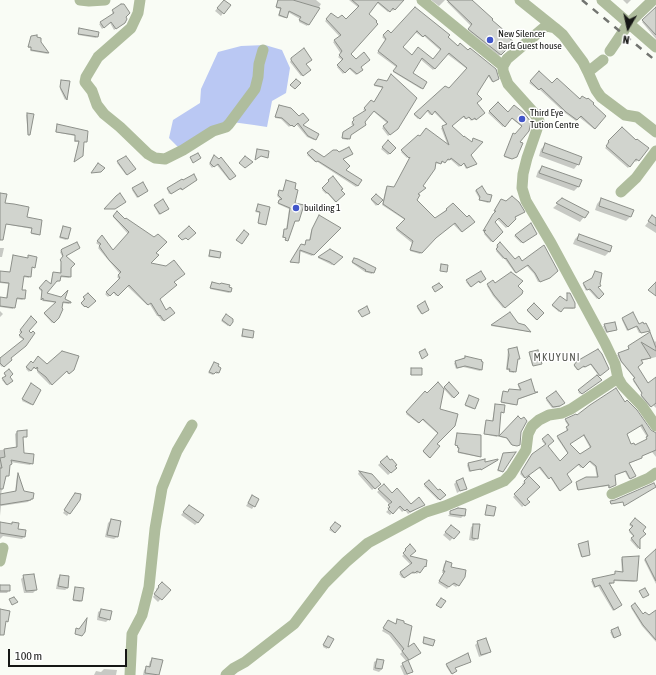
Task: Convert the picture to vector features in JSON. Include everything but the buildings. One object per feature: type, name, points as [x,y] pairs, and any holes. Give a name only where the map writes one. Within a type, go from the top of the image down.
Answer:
[{"type":"street","points":[[80,0],[105,0]]},
{"type":"street","points":[[140,0],[138,13],[131,28],[98,57],[85,80],[86,84],[92,91],[97,105],[104,114],[148,154],[155,158],[165,159],[183,150],[213,131],[226,127],[255,89],[258,77],[258,64],[264,50]]},
{"type":"street","points":[[422,0],[503,66]]},
{"type":"street","points":[[520,0],[563,35],[582,62],[601,97],[625,115],[637,117],[656,132]]},
{"type":"street","points":[[602,0],[656,47]]},
{"type":"street","points":[[610,50],[629,23],[653,0]]},
{"type":"street","points":[[555,28],[546,26],[508,59],[503,66],[504,75],[508,84],[534,113],[539,121],[523,174],[522,188],[526,201],[551,243],[605,343],[615,364],[618,378],[622,385],[642,406],[656,426]]},
{"type":"street","points":[[588,72],[603,60]]},
{"type":"street","points":[[621,192],[636,178],[656,151]]},
{"type":"street","points":[[226,675],[294,624],[325,584],[346,562],[368,543],[426,512],[504,481],[511,474],[526,450],[528,434],[532,426],[539,420],[549,415],[562,413],[571,409],[618,378]]},
{"type":"street","points":[[130,675],[132,634],[142,614],[149,587],[156,523],[162,488],[177,451],[192,425]]},
{"type":"street","points":[[612,494],[649,478],[656,473]]},
{"type":"street","points":[[0,562],[3,548]]},
{"type":"shaded area","points":[[265,45],[282,50],[290,68],[286,93],[272,101],[267,127],[232,122],[180,149],[169,138],[173,120],[200,103],[201,89],[218,52],[241,46]]},
{"type":"railway","points":[[582,0],[656,61]]},
{"type":"place","name":"New Silencer Bar& Guest house","points":[[490,40]]},
{"type":"place","name":"Third Eye Tution Centre","points":[[522,119]]},
{"type":"place","name":"building 1","points":[[296,208]]},
{"type":"district","name":"MKUYUNI","points":[[557,358]]}]
